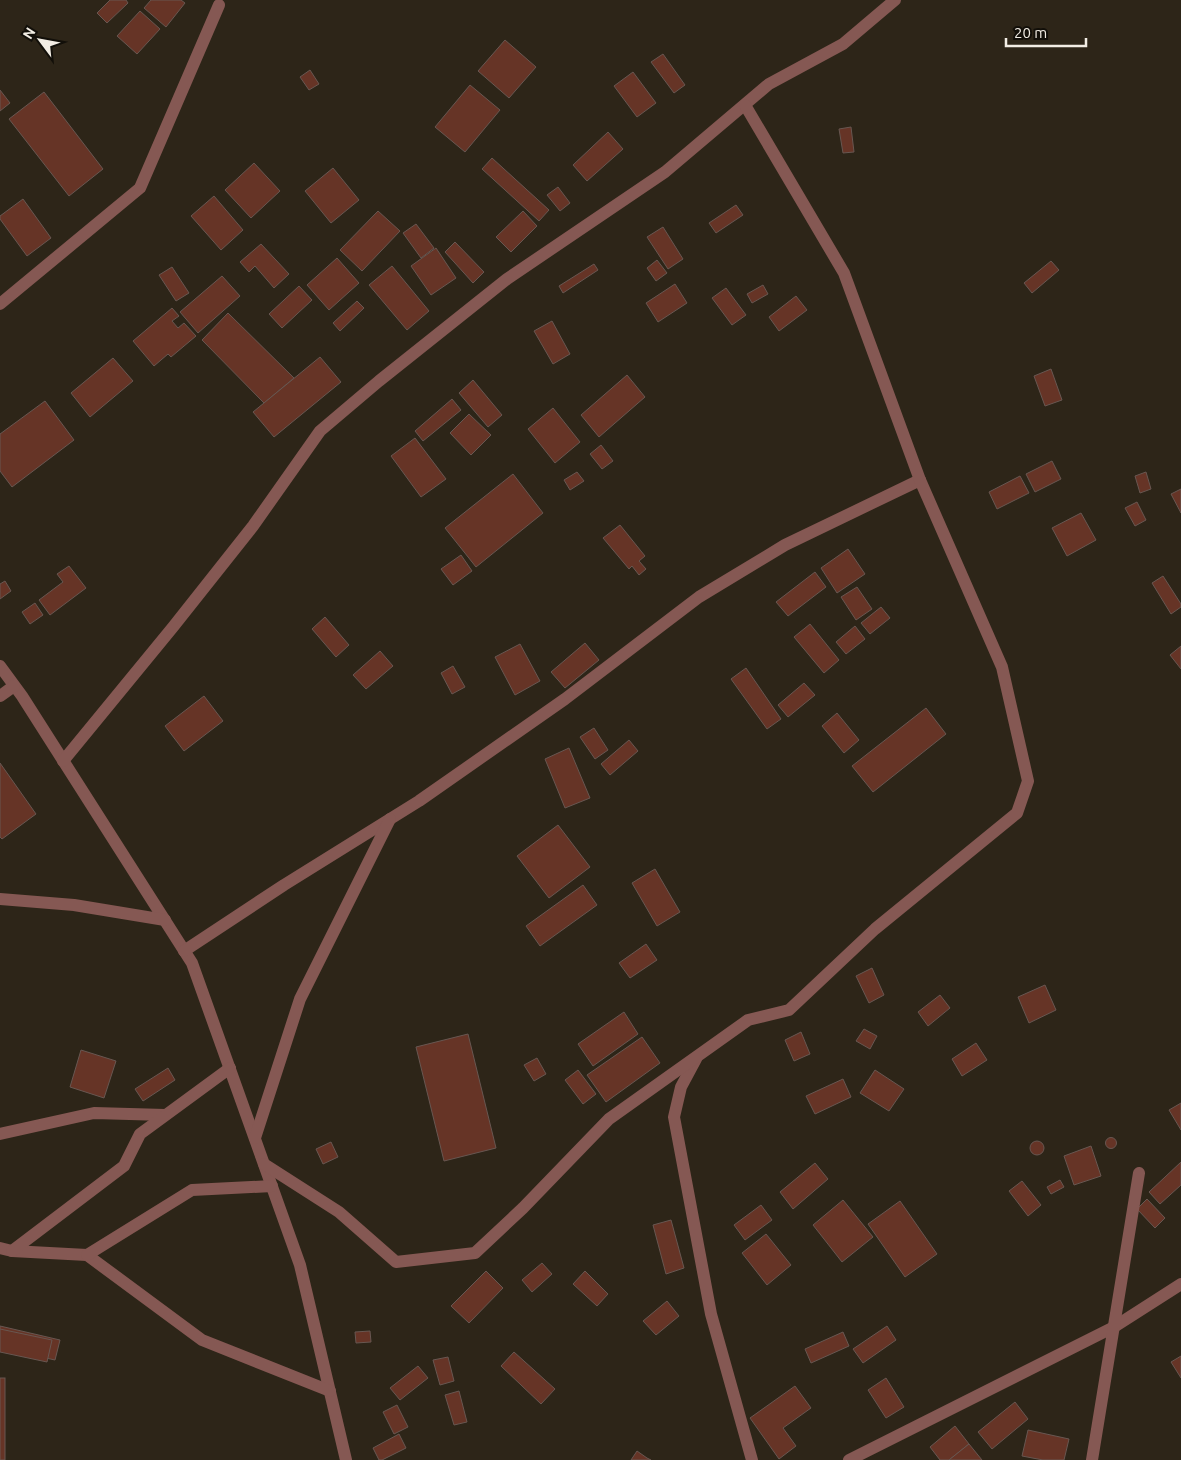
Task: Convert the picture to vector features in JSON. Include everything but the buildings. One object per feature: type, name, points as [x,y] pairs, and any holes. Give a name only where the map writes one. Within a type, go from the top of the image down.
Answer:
[{"type":"street","points":[[63,761],[174,627],[234,549],[320,431],[379,381],[507,280],[665,172],[769,84],[843,44],[894,0]]},
{"type":"street","points":[[0,304],[140,188],[220,5]]},
{"type":"street","points":[[264,1164],[339,1212],[396,1262],[475,1253],[523,1208],[609,1119],[748,1020],[789,1010],[875,929],[1017,813],[1028,781],[1002,667],[920,480],[844,273],[744,105]]},
{"type":"street","points":[[184,951],[284,885],[419,801],[565,699],[699,597],[785,545],[920,480]]},
{"type":"street","points":[[0,666],[192,963],[300,1265],[346,1460]]},
{"type":"street","points":[[0,696],[14,686]]},
{"type":"street","points":[[255,1138],[300,999],[391,819]]},
{"type":"street","points":[[0,899],[74,905],[165,920]]},
{"type":"street","points":[[698,1055],[681,1087],[674,1117],[711,1314],[752,1460]]},
{"type":"street","points":[[6,1250],[124,1166],[140,1134],[230,1068]]},
{"type":"street","points":[[0,1134],[94,1113],[165,1115]]},
{"type":"street","points":[[1092,1460],[1139,1173]]},
{"type":"street","points":[[87,1255],[192,1190],[272,1186]]},
{"type":"street","points":[[6,1250],[87,1255],[202,1340],[330,1391]]},
{"type":"street","points":[[849,1460],[1114,1327],[1181,1284]]}]
